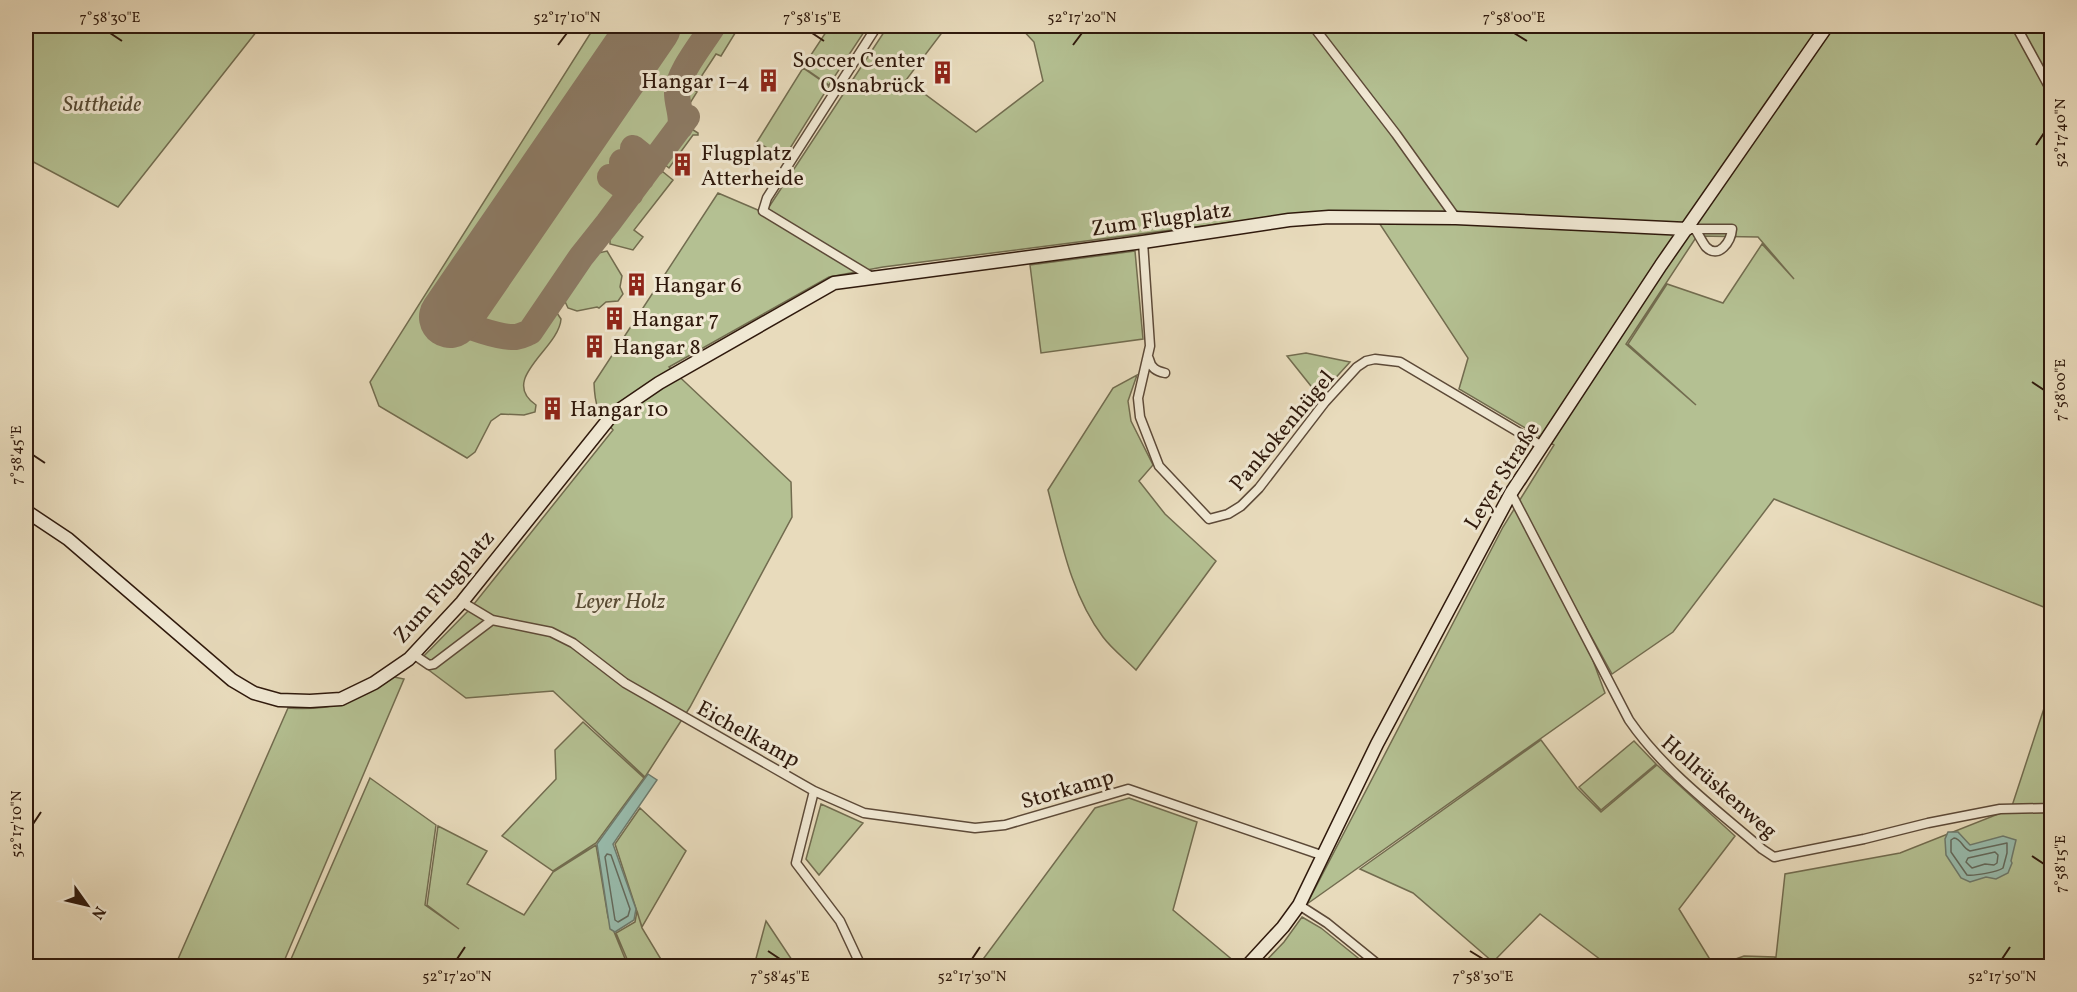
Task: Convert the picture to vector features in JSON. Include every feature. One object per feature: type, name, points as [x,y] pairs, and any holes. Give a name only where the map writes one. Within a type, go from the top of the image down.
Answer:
[{"type":"street","points":[[872,277],[763,211],[767,198],[877,26]]},
{"type":"street","points":[[1313,26],[1396,134],[1456,218]]},
{"type":"street","name":"Leyer Straße","points":[[1247,966],[1299,906],[1372,753],[1510,493],[1827,26]]},
{"type":"street","points":[[2016,26],[2052,92]]},
{"type":"street","name":"Zum Flugplatz","points":[[26,511],[68,539],[231,680],[254,693],[279,700],[310,702],[340,699],[374,683],[413,654],[462,602],[612,415],[659,383],[834,283],[1289,220],[1329,217],[1456,218],[1691,229]]},
{"type":"street","name":"Pankokenhügel","points":[[1143,242],[1150,337],[1149,355],[1140,381],[1138,398],[1140,417],[1159,466],[1209,519],[1228,514],[1241,506],[1259,488],[1325,402],[1357,367],[1366,361],[1375,359],[1400,362],[1542,446]]},
{"type":"street","points":[[1149,355],[1150,364],[1156,371],[1165,373]]},
{"type":"street","name":"Hollrüskenweg","points":[[1510,493],[1629,720],[1645,743],[1678,777],[1774,857],[2001,809],[2052,808]]},
{"type":"street","name":"Eichelkamp","points":[[462,602],[492,620],[551,632],[573,643],[626,683],[814,791],[796,863],[840,921],[861,966]]},
{"type":"street","points":[[413,654],[429,664],[434,664],[492,620]]},
{"type":"street","name":"Storkamp","points":[[814,791],[864,813],[975,828],[1005,825],[1128,789],[1324,856]]},
{"type":"street","points":[[1299,906],[1327,923],[1380,966]]},
{"type":"green space","name":"Suttheide","points":[[26,26],[261,26],[118,207],[26,158]]},
{"type":"green space","points":[[595,26],[633,26],[428,325],[453,344],[468,333],[500,340],[518,341],[534,334],[551,312],[557,313],[561,319],[558,330],[527,374],[524,385],[526,395],[536,405],[535,412],[524,415],[501,414],[491,421],[475,452],[467,458],[379,406],[370,382]]},
{"type":"green space","points":[[666,26],[708,26],[679,72],[675,83],[673,95],[675,125],[599,227],[593,226],[526,328],[506,331],[471,322],[469,315]]},
{"type":"green space","points":[[720,26],[730,26],[737,30],[721,56],[716,54],[693,89],[697,92],[687,108],[682,101],[685,79],[699,53]]},
{"type":"green space","points":[[830,26],[868,26],[829,85],[803,67]]},
{"type":"green space","name":"Leyer Holz","points":[[888,26],[947,26],[906,80],[976,132],[1043,81],[1034,42],[1019,26],[2051,26],[2051,610],[1774,499],[1673,632],[1612,674],[1569,596],[1605,693],[1307,904],[1503,527],[1554,445],[1459,389],[1468,358],[1372,212],[1312,212],[883,267],[829,277],[669,367],[791,482],[792,517],[690,707],[645,777],[553,691],[466,698],[418,662],[470,609],[613,430],[598,409],[594,383],[718,193],[765,213]],"holes":[[[1697,236],[1758,237],[1794,279],[1762,244],[1723,303],[1667,284],[1628,344],[1696,405],[1626,344]]]},
{"type":"green space","points":[[803,68],[829,86],[784,158],[757,142]]},
{"type":"green space","points":[[690,128],[698,135],[693,135],[669,168],[664,164],[665,156],[685,130]]},
{"type":"green space","points":[[656,171],[663,172],[673,180],[634,230],[643,237],[633,250],[610,244],[610,230],[613,225]]},
{"type":"green space","points":[[607,251],[622,276],[620,287],[623,294],[618,301],[606,302],[599,308],[577,311],[568,308],[562,295],[590,255]]},
{"type":"green space","points":[[1135,251],[1143,339],[1041,353],[1030,265]]},
{"type":"green space","points":[[1306,353],[1350,362],[1319,396],[1287,356]]},
{"type":"green space","points":[[1137,375],[1128,401],[1131,421],[1153,465],[1139,481],[1165,514],[1216,561],[1136,670],[1103,637],[1083,603],[1068,566],[1048,490],[1113,388]]},
{"type":"green space","points":[[394,677],[404,679],[282,966],[175,966],[288,708],[318,708],[344,703],[369,693]]},
{"type":"green space","points":[[2051,687],[2051,966],[1775,966],[1785,874],[1900,853],[2011,809]]},
{"type":"green space","points":[[583,722],[644,778],[596,843],[553,871],[502,836],[556,779],[555,750]]},
{"type":"green space","points":[[1541,740],[1577,788],[1601,812],[1657,765],[1735,836],[1679,909],[1714,966],[1609,966],[1540,914],[1493,962],[1413,893],[1360,869]]},
{"type":"green space","points":[[1634,741],[1656,764],[1601,810],[1579,787]]},
{"type":"green space","points":[[370,778],[436,825],[425,905],[459,929],[427,905],[438,826],[487,851],[467,884],[524,915],[553,872],[596,845],[608,917],[628,966],[288,966]]},
{"type":"green space","points":[[1129,798],[1197,822],[1173,910],[1235,962],[1231,966],[978,966],[1095,808]]},
{"type":"green space","points":[[821,804],[863,823],[819,875],[806,859]]},
{"type":"green space","points":[[640,808],[686,851],[642,927],[615,844]]},
{"type":"green space","points":[[637,911],[642,928],[665,966],[630,966],[616,933],[635,922]]},
{"type":"green space","points":[[1302,917],[1321,928],[1368,966],[1261,966],[1284,942]]},
{"type":"green space","points":[[766,921],[796,966],[754,966]]},
{"type":"green space","points":[[1744,956],[1775,957],[1774,966],[1716,966]]},
{"type":"water","points":[[648,774],[657,780],[613,844],[636,909],[634,920],[615,932],[610,929],[597,844]]},
{"type":"water","points":[[1948,832],[1958,832],[1970,845],[2003,836],[2016,840],[2008,873],[1996,879],[1986,877],[1970,882],[1961,878],[1946,855],[1945,839]]},
{"type":"taxiway","points":[[680,127],[678,85],[691,58],[713,26]]},
{"type":"taxiway","points":[[450,317],[473,328],[501,336],[516,337],[530,332],[581,257],[687,117]]},
{"type":"taxiway","points":[[633,148],[653,164]]},
{"type":"taxiway","points":[[622,162],[642,178]]},
{"type":"taxiway","points":[[610,177],[631,193]]},
{"type":"runway","points":[[450,317],[650,26]]},
{"type":"place","name":"Soccer Center Osnabrück","points":[[943,72]]},
{"type":"place","name":"Hangar 1–4","points":[[768,80]]},
{"type":"place","name":"Flugplatz Atterheide","points":[[683,165]]},
{"type":"place","name":"Hangar 6","points":[[636,284]]},
{"type":"place","name":"Hangar 7","points":[[614,318]]},
{"type":"place","name":"Hangar 8","points":[[595,346]]},
{"type":"place","name":"Hangar 10","points":[[552,408]]}]
